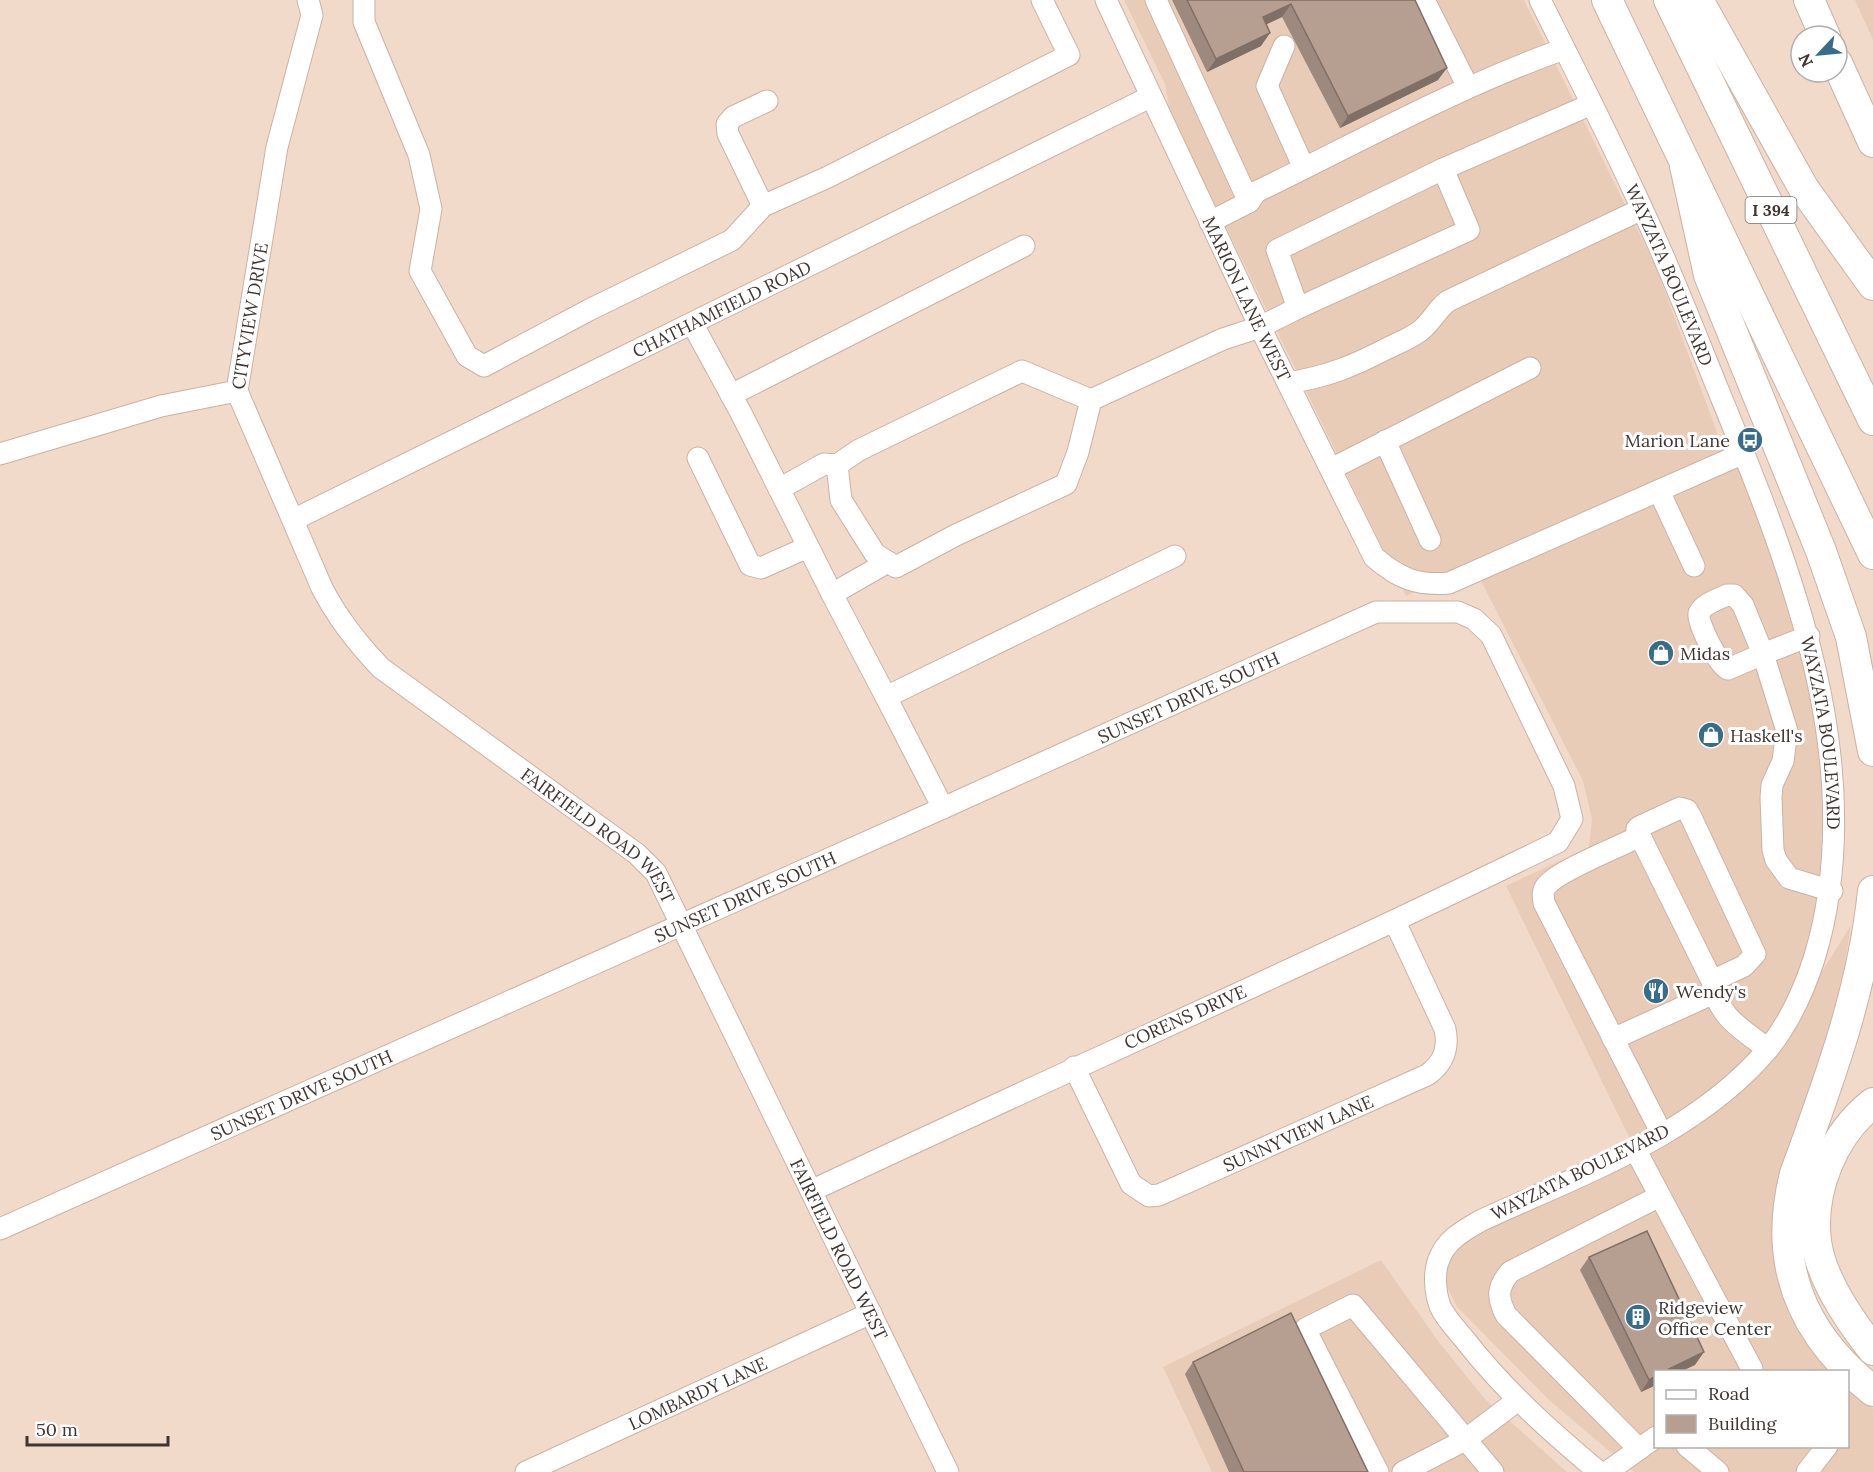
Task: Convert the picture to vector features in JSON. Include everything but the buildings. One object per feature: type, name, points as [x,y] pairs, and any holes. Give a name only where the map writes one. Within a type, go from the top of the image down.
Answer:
[{"type":"highway","points":[[1608,0],[1685,166],[1873,554]]},
{"type":"highway","name":"I 394","points":[[1669,0],[1873,420]]},
{"type":"highway","points":[[1698,0],[1804,189],[1873,285]]},
{"type":"highway","points":[[1809,0],[1820,24]]},
{"type":"highway","points":[[1847,84],[1873,142]]},
{"type":"highway","points":[[1685,166],[1709,275],[1821,551],[1849,629],[1859,667],[1873,751]]},
{"type":"highway","points":[[1873,891],[1865,949],[1853,1006],[1795,1174],[1788,1202],[1790,1259],[1806,1314],[1819,1338],[1835,1357],[1873,1391]]},
{"type":"highway","points":[[1873,1103],[1849,1127],[1830,1156],[1822,1181],[1817,1210],[1816,1242],[1834,1291],[1862,1327],[1873,1350]]},
{"type":"street","name":"CITYVIEW DRIVE","points":[[0,454],[161,406],[237,391],[277,147],[312,15],[308,0]]},
{"type":"street","points":[[364,0],[364,22],[419,155],[431,209],[420,271],[466,356],[484,366],[589,310],[732,240],[763,206],[828,177],[1069,55],[1042,0]]},
{"type":"street","name":"MARION LANE WEST","points":[[1106,0],[1260,327],[1374,557],[1391,573],[1408,581],[1429,585],[1449,583],[1659,491]]},
{"type":"street","points":[[1156,0],[1249,202]]},
{"type":"street","points":[[1424,0],[1468,87]]},
{"type":"street","name":"WAYZATA BOULEVARD","points":[[1540,0],[1642,208],[1744,453],[1789,573],[1809,636],[1832,752],[1838,849],[1832,891],[1820,941],[1807,980],[1788,1020],[1768,1049],[1735,1082],[1702,1108],[1662,1134],[1460,1232],[1440,1257],[1436,1273],[1441,1308],[1478,1357],[1518,1400],[1599,1472]]},
{"type":"street","points":[[1284,46],[1267,86],[1304,168]]},
{"type":"street","points":[[1210,222],[1249,202],[1256,192],[1468,87],[1515,66],[1564,49]]},
{"type":"street","name":"CHATHAMFIELD ROAD","points":[[293,520],[693,325],[1150,97]]},
{"type":"street","points":[[763,206],[728,134],[727,124],[734,117],[767,101]]},
{"type":"street","points":[[1298,308],[1276,250],[1443,169],[1592,104]]},
{"type":"street","points":[[779,489],[824,464],[837,465],[859,450],[1022,371],[1091,400],[1223,339],[1260,327],[1469,230],[1443,169]]},
{"type":"street","points":[[1288,383],[1330,376],[1348,369],[1418,333],[1430,323],[1438,309],[1448,301],[1642,208]]},
{"type":"street","points":[[731,395],[1024,246]]},
{"type":"street","points":[[693,325],[943,808]]},
{"type":"street","points":[[1331,469],[1530,368]]},
{"type":"street","name":"FAIRFIELD ROAD WEST","points":[[237,391],[322,588],[338,618],[381,668],[637,854],[656,873],[948,1472]]},
{"type":"street","points":[[837,465],[841,500],[875,554],[896,567],[956,535],[1066,484],[1078,452],[1091,400]]},
{"type":"street","points":[[1385,441],[1430,540]]},
{"type":"street","points":[[1694,566],[1659,491],[1744,453]]},
{"type":"street","points":[[698,458],[750,565],[761,568],[808,548]]},
{"type":"street","points":[[886,697],[1176,556]]},
{"type":"street","points":[[831,594],[888,562]]},
{"type":"street","name":"SUNSET DRIVE SOUTH","points":[[0,1229],[1376,612],[1458,612],[1474,619],[1491,635],[1564,786],[1572,819],[1558,842]]},
{"type":"street","points":[[1809,636],[1763,654],[1787,731],[1783,761],[1772,785],[1771,796],[1776,860],[1789,878],[1832,891]]},
{"type":"street","points":[[1613,1039],[1713,987],[1744,966],[1755,954],[1687,810],[1674,810],[1637,829],[1713,987],[1724,1014],[1768,1049]]},
{"type":"street","points":[[1640,836],[1559,877],[1545,887],[1543,894],[1544,903],[1662,1134]]},
{"type":"street","name":"CORENS DRIVE","points":[[810,1191],[1074,1067],[1395,922],[1558,842]]},
{"type":"street","name":"SUNNYVIEW LANE","points":[[1074,1067],[1131,1184],[1149,1196],[1159,1195],[1427,1075],[1444,1058],[1448,1044],[1445,1029],[1395,922]]},
{"type":"street","points":[[1635,1149],[1658,1197],[1756,1370]]},
{"type":"street","points":[[1607,1472],[1647,1443],[1506,1315],[1498,1299],[1500,1284],[1510,1272],[1658,1197]]},
{"type":"street","points":[[1378,1472],[1305,1329],[1353,1305],[1493,1472]]},
{"type":"street","name":"LOMBARDY LANE","points":[[526,1472],[871,1313]]},
{"type":"street","points":[[1403,1472],[1465,1440],[1518,1400]]},
{"type":"street","points":[[1689,1448],[1718,1472]]},
{"type":"street","points":[[1807,1472],[1825,1448]]},
{"type":"shaded area","points":[[1124,0],[1524,0],[1656,267],[1724,451],[1406,596],[1170,112],[1165,84]]},
{"type":"shaded area","points":[[1855,0],[1873,0],[1873,40]]},
{"type":"shaded area","points":[[1744,453],[1832,752],[1808,994],[1851,925],[1838,1008],[1786,1165],[1773,1218],[1777,1265],[1834,1370],[1654,1370],[1654,1448],[1849,1448],[1849,1385],[1873,1409],[1873,1472],[1634,1472],[1549,1400],[1457,1307],[1445,1283],[1440,1258],[1472,1228],[1635,1149],[1506,886],[1589,847],[1592,819],[1583,781],[1476,571]]},
{"type":"shaded area","points":[[1381,1260],[1438,1341],[1485,1399],[1567,1472],[1212,1472],[1163,1367]]},
{"type":"place","name":"Marion Lane","points":[[1750,440]]},
{"type":"place","name":"Midas","points":[[1661,653]]},
{"type":"place","name":"Haskell's","points":[[1711,735]]},
{"type":"place","name":"Wendy's","points":[[1656,991]]},
{"type":"place","name":"Ridgeview Office Center","points":[[1638,1317]]}]
